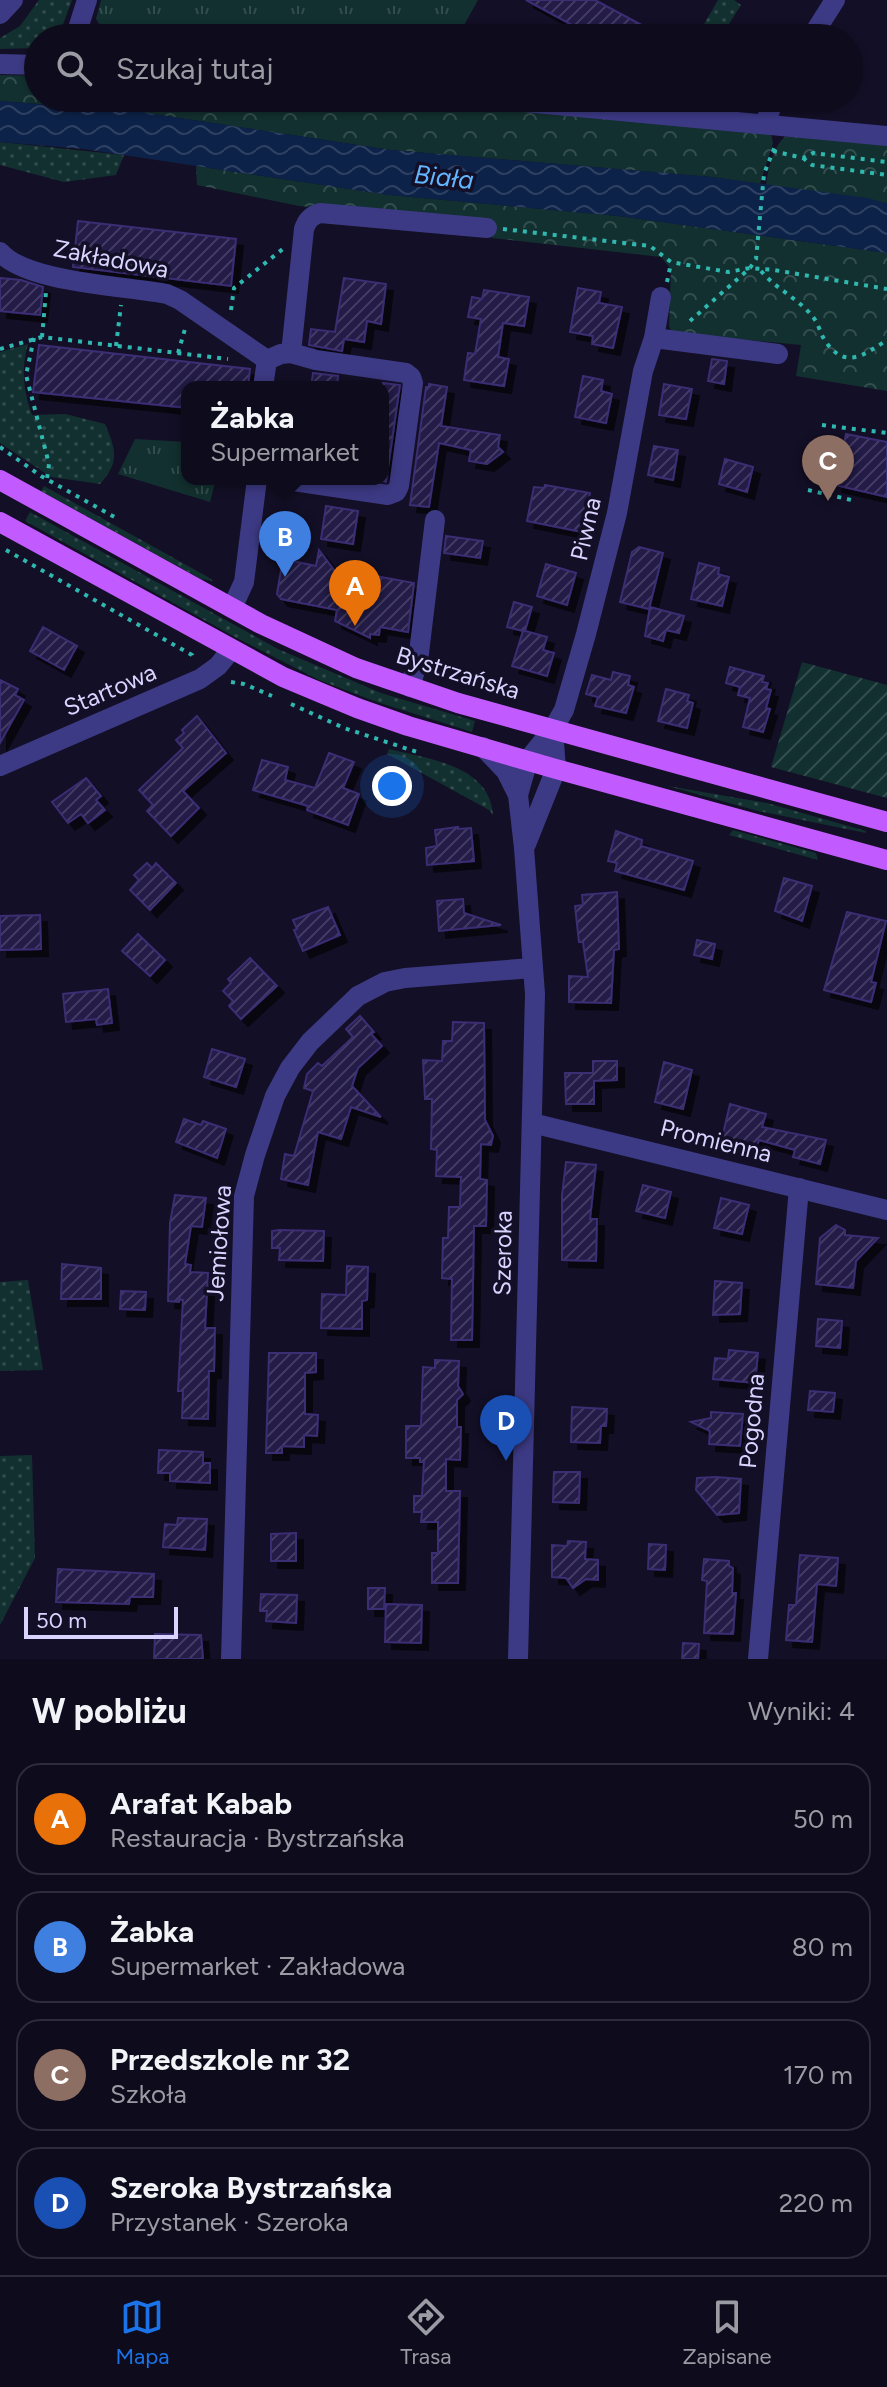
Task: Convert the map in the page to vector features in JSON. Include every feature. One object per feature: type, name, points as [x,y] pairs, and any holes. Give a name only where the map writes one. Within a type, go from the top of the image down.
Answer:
[{"type":"main road","name":"Bystrzańska","points":[[0,480],[308,647],[410,687],[887,822]]},
{"type":"main road","points":[[0,522],[231,650],[319,693],[408,726],[887,860]]},
{"type":"street","points":[[0,14],[13,0]]},
{"type":"street","points":[[79,24],[87,0]]},
{"type":"street","points":[[820,24],[835,0]]},
{"type":"street","points":[[0,64],[24,65]]},
{"type":"street","points":[[605,112],[771,131],[887,136]]},
{"type":"street","points":[[771,131],[773,112]]},
{"type":"street","points":[[291,353],[307,221],[320,213],[487,228]]},
{"type":"street","name":"Zakładowa","points":[[0,252],[12,262],[64,280],[167,294],[267,360]]},
{"type":"street","name":"Piwna","points":[[556,769],[553,729],[564,710],[602,574],[661,297]]},
{"type":"street","points":[[654,338],[778,354]]},
{"type":"street","points":[[264,381],[267,360],[291,353],[316,360],[406,373],[411,377],[413,383],[396,492],[388,495],[320,485]]},
{"type":"street","points":[[232,608],[244,582],[256,485]]},
{"type":"street","points":[[410,687],[418,661],[435,520]]},
{"type":"street","name":"Startowa","points":[[0,766],[200,679],[218,666],[231,650]]},
{"type":"street","name":"Szeroka","points":[[518,795],[528,760],[553,729]]},
{"type":"street","name":"Szeroka","points":[[483,747],[506,771],[518,795],[535,994],[518,1659]]},
{"type":"street","name":"Szeroka","points":[[524,848],[556,769]]},
{"type":"street","name":"Jemiołowa","points":[[231,1659],[244,1196],[275,1096],[290,1068],[310,1042],[346,1006],[371,988],[405,978],[532,968]]},
{"type":"street","name":"Promienna","points":[[532,1123],[887,1210]]},
{"type":"street","name":"Pogodna","points":[[758,1659],[799,1188]]},
{"type":"path","points":[[688,323],[750,268],[756,259],[764,174],[773,151],[771,131]]},
{"type":"path","points":[[773,151],[803,158],[812,165],[887,175]]},
{"type":"path","points":[[803,158],[813,153],[887,162]]},
{"type":"path","points":[[487,228],[650,246],[671,262],[728,272],[750,268],[774,270],[887,289]]},
{"type":"path","points":[[231,313],[234,288],[280,249],[303,247]]},
{"type":"path","points":[[761,271],[812,316],[826,343],[843,357],[863,356],[887,340]]},
{"type":"path","points":[[42,337],[48,274]]},
{"type":"path","points":[[116,346],[123,288]]},
{"type":"path","points":[[0,349],[42,337],[240,360]]},
{"type":"path","points":[[34,338],[26,375],[49,464],[47,479]]},
{"type":"path","points":[[822,425],[887,433]]},
{"type":"path","points":[[0,447],[47,479],[128,526]]},
{"type":"path","points":[[808,490],[856,501]]},
{"type":"path","points":[[0,547],[192,655],[194,662],[189,669]]},
{"type":"path","points":[[227,682],[244,684],[344,728],[418,752]]},
{"type":"green space","points":[[39,0],[72,0],[63,24],[24,24],[24,48],[0,49],[0,38],[20,26]]},
{"type":"green space","points":[[101,0],[478,0],[465,24],[99,24],[96,19]]},
{"type":"green space","points":[[718,0],[734,0],[741,5],[729,24],[704,24]]},
{"type":"green space","points":[[0,75],[24,76],[24,103],[0,101]]},
{"type":"green space","points":[[140,112],[530,112],[771,134],[773,143],[760,184],[712,177],[391,150]]},
{"type":"green space","points":[[786,136],[887,145],[887,203],[766,185],[774,152]]},
{"type":"green space","points":[[0,142],[124,155],[116,175],[64,182],[0,165]]},
{"type":"green space","points":[[196,166],[389,195],[618,216],[887,253],[887,391],[796,376],[801,345],[672,333],[669,326],[671,269],[661,257],[492,238],[493,230],[404,216],[299,206],[197,185]]},
{"type":"green space","points":[[28,344],[24,380],[32,415],[65,414],[105,424],[114,456],[111,469],[100,484],[51,477],[0,443],[0,352]]},
{"type":"green space","points":[[135,439],[181,442],[181,485],[214,485],[210,502],[118,474]]},
{"type":"green space","points":[[44,486],[213,581],[201,579],[41,491]]},
{"type":"green space","points":[[30,512],[278,649],[381,693],[475,721],[472,732],[319,680],[25,521]]},
{"type":"green space","points":[[802,662],[887,685],[887,798],[771,767]]},
{"type":"green space","points":[[389,749],[438,761],[469,775],[481,785],[489,798],[493,815],[387,754]]},
{"type":"green space","points":[[668,786],[767,803],[866,833],[758,811]]},
{"type":"green space","points":[[733,830],[816,853],[818,860],[729,835]]},
{"type":"green space","points":[[28,1280],[43,1370],[0,1371],[0,1282]]},
{"type":"green space","points":[[32,1455],[35,1558],[0,1625],[0,1456]]},
{"type":"water","name":"Biała","points":[[0,101],[24,103],[24,112],[140,112],[391,150],[712,177],[887,203],[887,253],[618,216],[389,195],[84,149],[0,142]]},
{"type":"building","points":[[526,0],[595,0],[640,24],[570,24]]},
{"type":"building","points":[[78,221],[236,239],[231,286],[73,267]]},
{"type":"building","points":[[0,278],[43,287],[40,315],[0,311]]},
{"type":"building","points":[[344,278],[386,284],[381,324],[367,321],[364,342],[344,339],[342,351],[309,345],[311,329],[335,332]]},
{"type":"building","points":[[578,288],[601,292],[599,303],[622,307],[613,348],[592,344],[593,336],[570,332]]},
{"type":"building","points":[[484,290],[529,297],[524,326],[503,323],[498,357],[509,359],[504,386],[464,380],[468,353],[475,354],[481,319],[468,317],[472,297],[482,299]]},
{"type":"building","points":[[39,345],[250,369],[249,381],[181,381],[181,407],[33,392]]},
{"type":"building","points":[[712,359],[727,361],[724,384],[708,381]]},
{"type":"building","points":[[313,373],[338,376],[338,381],[312,381]]},
{"type":"building","points":[[583,376],[603,380],[601,391],[612,394],[606,423],[575,417]]},
{"type":"building","points":[[389,384],[400,385],[389,461]]},
{"type":"building","points":[[429,384],[447,387],[441,426],[500,435],[498,447],[503,452],[487,464],[469,461],[471,450],[439,443],[429,507],[410,505],[426,387]]},
{"type":"building","points":[[664,384],[692,389],[686,419],[659,415]]},
{"type":"building","points":[[846,434],[887,442],[887,497],[835,485]]},
{"type":"building","points":[[654,446],[678,450],[673,480],[648,475]]},
{"type":"building","points":[[725,459],[753,467],[747,492],[719,484]]},
{"type":"building","points":[[545,485],[590,493],[582,532],[527,521],[534,487],[544,488]]},
{"type":"building","points":[[326,506],[358,511],[353,544],[321,539]]},
{"type":"building","points":[[446,536],[483,541],[480,558],[444,553]]},
{"type":"building","points":[[639,547],[663,553],[649,609],[620,602],[632,552]]},
{"type":"building","points":[[319,550],[355,598],[359,573],[414,583],[408,632],[380,627],[379,635],[370,634],[370,638],[335,621],[337,610],[281,599],[277,594],[282,564],[288,560],[316,566]]},
{"type":"building","points":[[699,563],[719,568],[718,574],[729,577],[722,606],[691,599]]},
{"type":"building","points":[[546,564],[576,573],[567,605],[537,596]]},
{"type":"building","points":[[514,602],[532,607],[525,631],[547,637],[543,650],[554,653],[547,676],[512,666],[523,631],[507,627]]},
{"type":"building","points":[[650,607],[684,616],[679,633],[666,630],[663,641],[645,636]]},
{"type":"building","points":[[43,627],[77,646],[64,670],[30,651]]},
{"type":"building","points":[[730,667],[764,676],[762,682],[768,683],[766,689],[771,690],[766,708],[770,709],[763,732],[743,727],[750,698],[738,695],[740,687],[726,683]]},
{"type":"building","points":[[613,672],[630,676],[628,685],[634,687],[626,713],[595,706],[598,697],[586,694],[592,675],[611,680]]},
{"type":"building","points":[[0,680],[18,689],[15,695],[24,700],[0,743]]},
{"type":"building","points":[[666,689],[689,695],[687,701],[693,703],[687,728],[658,721]]},
{"type":"building","points":[[197,716],[226,753],[183,791],[199,808],[171,836],[147,811],[153,805],[139,790],[183,748],[176,740]]},
{"type":"building","points":[[329,753],[354,762],[343,788],[359,794],[348,825],[307,810],[308,806],[253,790],[262,760],[288,767],[285,780],[315,788]]},
{"type":"building","points":[[86,778],[101,796],[96,800],[105,810],[88,823],[81,814],[68,823],[52,802]]},
{"type":"building","points":[[471,828],[474,861],[427,865],[426,848],[437,846],[435,830]]},
{"type":"building","points":[[616,831],[642,840],[641,846],[693,861],[684,890],[615,871],[617,863],[608,861]]},
{"type":"building","points":[[147,863],[152,868],[156,863],[176,883],[150,910],[130,890],[139,880],[134,875]]},
{"type":"building","points":[[784,878],[812,886],[802,921],[775,911]]},
{"type":"building","points":[[617,892],[619,949],[614,950],[611,1003],[569,1002],[569,976],[588,977],[583,942],[579,942],[575,906],[583,905],[582,895]]},
{"type":"building","points":[[463,899],[464,913],[501,925],[439,931],[437,901]]},
{"type":"building","points":[[328,907],[340,935],[303,951],[293,920]]},
{"type":"building","points":[[847,912],[886,921],[871,982],[876,983],[871,1002],[824,990]]},
{"type":"building","points":[[40,915],[41,949],[0,950],[0,916]]},
{"type":"building","points":[[138,934],[165,960],[150,976],[122,951]]},
{"type":"building","points":[[697,940],[715,944],[712,959],[694,955]]},
{"type":"building","points":[[250,958],[277,986],[241,1019],[229,1006],[233,1001],[223,991],[231,983],[228,979]]},
{"type":"building","points":[[108,989],[112,1023],[97,1025],[96,1019],[66,1022],[63,994]]},
{"type":"building","points":[[360,1016],[382,1046],[358,1068],[352,1086],[381,1117],[351,1107],[341,1139],[318,1132],[308,1185],[281,1179],[285,1154],[294,1156],[313,1091],[304,1088],[307,1074],[318,1063],[322,1066],[353,1037],[346,1029]]},
{"type":"building","points":[[453,1022],[484,1023],[485,1120],[493,1136],[491,1145],[481,1144],[480,1179],[487,1180],[486,1226],[474,1226],[472,1340],[451,1340],[452,1279],[442,1278],[443,1238],[448,1238],[449,1207],[460,1207],[461,1177],[436,1176],[437,1150],[431,1149],[432,1099],[425,1099],[423,1060],[442,1061],[443,1041],[452,1041]]},
{"type":"building","points":[[212,1049],[245,1059],[236,1087],[204,1077]]},
{"type":"building","points":[[593,1061],[617,1061],[617,1080],[594,1081],[594,1104],[566,1104],[565,1073],[593,1073]]},
{"type":"building","points":[[664,1062],[692,1070],[683,1109],[655,1102]]},
{"type":"building","points":[[730,1104],[766,1114],[762,1127],[826,1140],[820,1164],[793,1157],[795,1150],[759,1140],[757,1146],[722,1138]]},
{"type":"building","points":[[184,1119],[201,1125],[203,1121],[226,1129],[217,1158],[176,1142]]},
{"type":"building","points":[[566,1162],[596,1165],[590,1219],[597,1219],[596,1261],[562,1260],[562,1195]]},
{"type":"building","points":[[643,1185],[671,1192],[665,1218],[636,1211]]},
{"type":"building","points":[[175,1195],[206,1198],[202,1227],[191,1226],[185,1264],[191,1265],[190,1272],[208,1273],[205,1328],[215,1328],[214,1371],[209,1371],[208,1419],[182,1418],[183,1391],[178,1391],[183,1300],[168,1301],[170,1223]]},
{"type":"building","points":[[721,1198],[749,1205],[742,1234],[714,1228]]},
{"type":"building","points":[[836,1225],[845,1230],[845,1235],[878,1238],[856,1261],[853,1288],[816,1284],[820,1238]]},
{"type":"building","points":[[272,1231],[324,1231],[323,1261],[279,1260],[280,1248],[272,1248]]},
{"type":"building","points":[[62,1264],[101,1268],[101,1299],[61,1299]]},
{"type":"building","points":[[347,1266],[368,1267],[367,1300],[362,1301],[362,1329],[321,1328],[322,1294],[346,1295]]},
{"type":"building","points":[[715,1281],[742,1283],[740,1314],[713,1315]]},
{"type":"building","points":[[121,1291],[146,1292],[145,1310],[120,1309]]},
{"type":"building","points":[[818,1319],[842,1321],[840,1348],[816,1346]]},
{"type":"building","points":[[729,1350],[758,1353],[755,1383],[713,1379],[715,1358],[728,1359]]},
{"type":"building","points":[[269,1353],[316,1353],[316,1372],[305,1373],[305,1414],[318,1415],[317,1436],[304,1435],[304,1447],[282,1446],[282,1453],[266,1453]]},
{"type":"building","points":[[435,1360],[459,1361],[458,1386],[463,1394],[457,1400],[457,1427],[461,1427],[460,1460],[446,1459],[446,1491],[460,1491],[458,1583],[432,1583],[432,1553],[438,1553],[438,1522],[421,1522],[422,1512],[414,1512],[414,1496],[422,1496],[424,1462],[420,1462],[420,1458],[406,1458],[406,1426],[421,1426],[423,1367],[435,1368]]},
{"type":"building","points":[[810,1391],[835,1393],[833,1412],[808,1410]]},
{"type":"building","points":[[572,1407],[607,1409],[606,1426],[601,1426],[600,1443],[571,1442]]},
{"type":"building","points":[[711,1412],[743,1414],[740,1446],[709,1444],[710,1431],[691,1422],[711,1418]]},
{"type":"building","points":[[159,1450],[203,1452],[203,1463],[210,1463],[210,1483],[170,1481],[170,1473],[158,1473]]},
{"type":"building","points":[[554,1472],[580,1472],[579,1503],[553,1502]]},
{"type":"building","points":[[697,1478],[741,1479],[739,1513],[717,1515],[696,1490]]},
{"type":"building","points":[[178,1518],[207,1519],[205,1550],[163,1547],[165,1524],[177,1525]]},
{"type":"building","points":[[296,1533],[296,1561],[271,1561],[271,1534]]},
{"type":"building","points":[[568,1541],[586,1542],[585,1559],[598,1560],[598,1580],[586,1579],[573,1588],[566,1578],[552,1577],[552,1545],[567,1546]]},
{"type":"building","points":[[649,1544],[666,1545],[665,1570],[648,1569]]},
{"type":"building","points":[[800,1555],[838,1558],[836,1586],[817,1584],[812,1642],[786,1640],[789,1605],[796,1605]]},
{"type":"building","points":[[704,1559],[729,1561],[729,1566],[733,1568],[732,1593],[736,1593],[733,1634],[704,1633],[707,1581],[702,1580]]},
{"type":"building","points":[[58,1569],[154,1574],[153,1597],[130,1597],[129,1604],[56,1602]]},
{"type":"building","points":[[368,1588],[385,1588],[384,1609],[368,1609]]},
{"type":"building","points":[[261,1594],[297,1595],[296,1623],[266,1621],[267,1611],[260,1611]]},
{"type":"building","points":[[386,1604],[422,1605],[421,1643],[385,1642]]},
{"type":"building","points":[[155,1634],[201,1635],[203,1659],[154,1659]]},
{"type":"building","points":[[683,1643],[699,1644],[698,1659],[682,1659]]},
{"type":"place","name":"Przedszkole nr 32","points":[[828,501]]},
{"type":"place","name":"Żabka","points":[[285,577]]},
{"type":"place","name":"Arafat Kabab","points":[[355,626]]},
{"type":"place","name":"Szeroka Bystrzańska","points":[[506,1461]]}]
